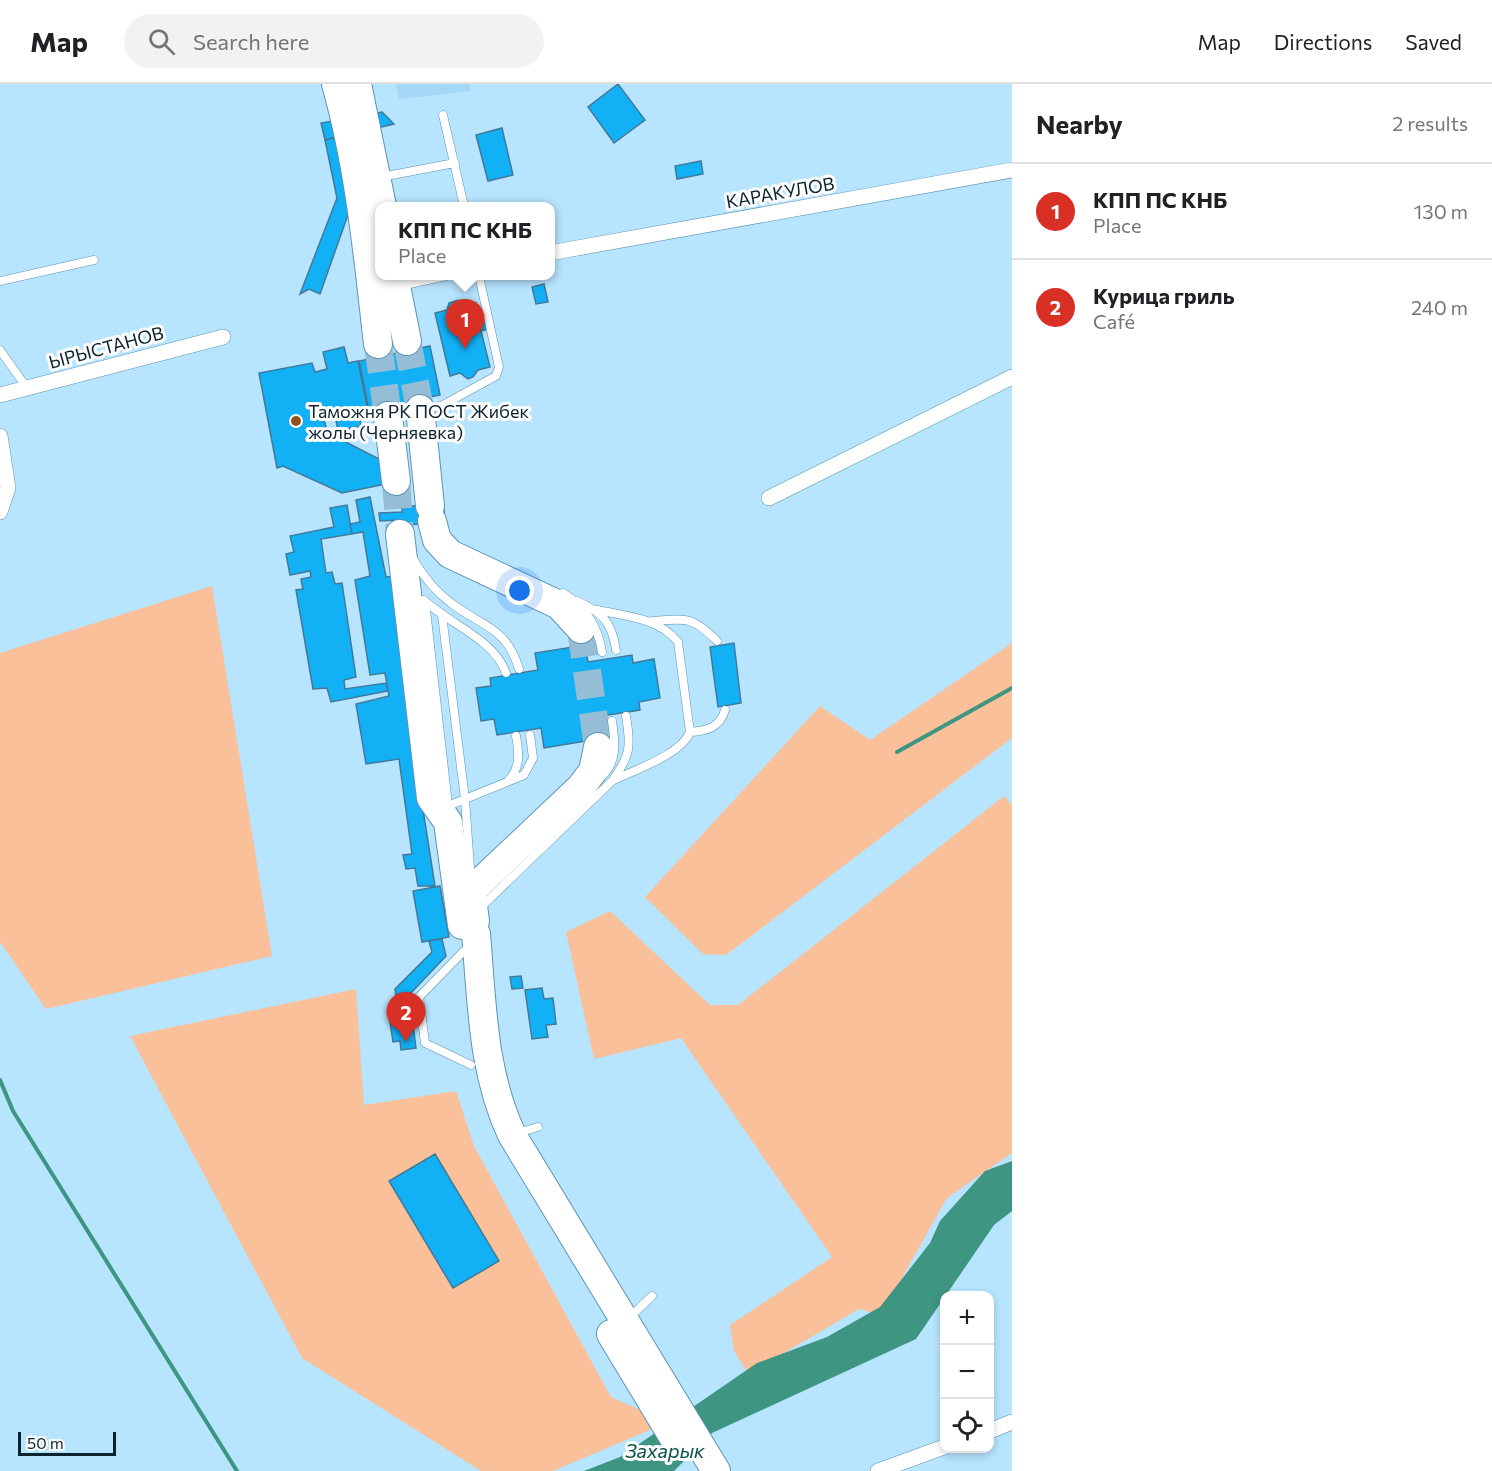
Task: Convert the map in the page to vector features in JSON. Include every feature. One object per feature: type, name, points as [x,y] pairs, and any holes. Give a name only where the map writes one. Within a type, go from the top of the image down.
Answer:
[{"type":"highway","points":[[336,84],[345,118],[361,204],[378,344]]},
{"type":"highway","points":[[357,84],[381,202]]},
{"type":"highway","points":[[395,281],[407,341]]},
{"type":"highway","points":[[420,409],[437,540],[450,554],[589,619]]},
{"type":"highway","points":[[388,416],[396,481]]},
{"type":"highway","points":[[401,532],[431,798],[448,814],[469,925],[483,1034],[491,1076],[502,1113],[525,1131],[626,1321],[670,1412]]},
{"type":"highway","points":[[597,747],[593,771],[581,787],[538,826],[469,925],[471,1065],[484,1118],[494,1141],[670,1412],[702,1466]]},
{"type":"street","name":"КАРАКУЛОВ","points":[[555,252],[1012,170]]},
{"type":"street","name":"ЫРЫСТАНОВ","points":[[0,395],[223,337]]},
{"type":"street","points":[[769,498],[1012,377]]},
{"type":"street","points":[[0,436],[8,488],[0,512]]},
{"type":"street","points":[[994,1429],[1012,1422]]},
{"type":"street","points":[[878,1471],[940,1449]]},
{"type":"lane","points":[[443,115],[463,202]]},
{"type":"lane","points":[[377,178],[455,164]]},
{"type":"lane","points":[[0,281],[94,260]]},
{"type":"lane","points":[[420,409],[441,406],[496,376],[499,367],[480,280]]},
{"type":"lane","points":[[0,350],[27,388]]},
{"type":"lane","points":[[401,532],[421,572],[451,603],[500,633],[513,651],[519,669]]},
{"type":"lane","points":[[405,575],[425,601],[489,648],[502,662],[506,673]]},
{"type":"lane","points":[[557,589],[575,600],[593,622],[602,652]]},
{"type":"lane","points":[[575,600],[589,619]]},
{"type":"lane","points":[[425,601],[448,814]]},
{"type":"lane","points":[[442,615],[465,799],[469,925]]},
{"type":"lane","points":[[589,619],[649,621],[690,619],[703,626],[717,641]]},
{"type":"lane","points":[[589,619],[606,620],[616,650]]},
{"type":"lane","points":[[612,781],[677,749],[687,740],[690,732],[678,642],[670,633],[649,621]]},
{"type":"lane","points":[[690,732],[707,731],[723,717],[725,710]]},
{"type":"lane","points":[[471,1065],[425,1043],[419,997],[469,925],[612,781],[626,762],[630,747],[626,716]]},
{"type":"lane","points":[[538,826],[554,822],[561,817],[606,772],[614,756],[616,744],[612,721]]},
{"type":"lane","points":[[448,814],[465,799],[524,775],[530,768],[533,758],[530,735]]},
{"type":"lane","points":[[504,785],[517,772],[519,764],[516,736]]},
{"type":"lane","points":[[626,1321],[652,1296]]},
{"type":"shaded area","points":[[396,84],[469,84],[470,91],[399,99]]},
{"type":"shaded area","points":[[212,586],[272,956],[46,1009],[0,942],[0,653]]},
{"type":"shaded area","points":[[1012,643],[1012,738],[726,955],[703,954],[645,897],[820,706],[870,740]]},
{"type":"shaded area","points":[[1004,796],[1012,805],[1012,1153],[947,1198],[881,1315],[859,1309],[748,1374],[734,1351],[730,1325],[832,1257],[681,1038],[594,1059],[566,932],[610,911],[710,1005],[738,1005]]},
{"type":"shaded area","points":[[356,989],[364,1105],[456,1091],[474,1146],[611,1397],[649,1414],[657,1427],[553,1471],[481,1471],[302,1358],[130,1036]]},
{"type":"water","name":"Захарык","points":[[1012,1161],[1012,1211],[994,1225],[949,1291],[940,1291],[940,1304],[916,1339],[712,1433],[674,1471],[584,1471],[620,1457],[757,1363],[827,1337],[880,1307],[930,1243],[940,1221],[985,1171]]},
{"type":"building","points":[[618,84],[645,120],[614,143],[588,107]]},
{"type":"building","points":[[382,112],[394,124],[325,140],[321,123]]},
{"type":"building","points":[[502,128],[513,175],[488,181],[476,135]]},
{"type":"building","points":[[342,135],[355,195],[320,294],[309,289],[300,294],[337,198],[325,140]]},
{"type":"building","points":[[701,161],[703,174],[677,179],[675,166]]},
{"type":"building","points":[[544,284],[548,302],[536,304],[532,287]]},
{"type":"building","points":[[458,300],[463,306],[476,303],[479,315],[484,314],[488,329],[481,331],[490,367],[478,370],[473,377],[468,379],[460,373],[450,376],[435,313],[447,310],[449,303]]},
{"type":"building","points":[[430,346],[440,395],[369,410],[359,361]]},
{"type":"building","name":"Таможня РК ПОСТ Жибек жолы (Черняевка)","points":[[344,347],[348,363],[358,361],[368,411],[359,413],[361,426],[338,431],[335,415],[323,417],[328,433],[381,460],[386,484],[342,493],[283,466],[277,468],[259,373],[312,363],[315,372],[327,369],[323,352]]},
{"type":"building","points":[[370,497],[386,577],[396,576],[408,672],[405,695],[435,886],[418,886],[415,868],[406,869],[403,855],[412,854],[399,759],[366,764],[356,704],[389,696],[385,673],[370,675],[355,580],[370,576],[363,532],[352,534],[350,524],[360,522],[356,500]]},
{"type":"building","points":[[347,505],[352,534],[321,539],[326,573],[332,572],[335,584],[342,583],[356,677],[344,680],[345,689],[386,683],[388,691],[331,702],[327,688],[313,689],[296,590],[303,589],[301,579],[311,577],[310,571],[290,575],[286,554],[294,552],[290,536],[334,527],[330,508]]},
{"type":"building","points":[[422,505],[422,510],[444,509],[444,515],[420,516],[420,524],[403,525],[402,520],[380,521],[379,513],[402,512],[402,507]]},
{"type":"building","points":[[734,643],[741,703],[718,707],[710,647]]},
{"type":"building","points":[[585,645],[588,662],[632,655],[633,663],[654,659],[660,698],[639,702],[640,710],[601,716],[605,738],[544,748],[541,728],[497,735],[494,719],[481,721],[476,688],[491,686],[490,678],[538,670],[535,653]]},
{"type":"building","points":[[440,886],[449,937],[422,942],[413,891]]},
{"type":"building","points":[[442,939],[446,956],[409,995],[410,1001],[397,1003],[395,989],[432,952],[429,941]]},
{"type":"building","points":[[521,976],[523,988],[512,989],[510,977]]},
{"type":"building","points":[[542,988],[544,999],[553,998],[556,1024],[546,1025],[548,1037],[532,1039],[525,990]]},
{"type":"building","points":[[410,1001],[416,1048],[401,1050],[400,1041],[393,1042],[388,1008],[394,1007],[394,1003]]},
{"type":"building","points":[[435,1154],[499,1261],[453,1288],[389,1181]]},
{"type":"waterway","points":[[897,752],[1012,688]]},
{"type":"waterway","points":[[0,1080],[13,1111],[237,1471]]},
{"type":"tunnel","points":[[407,341],[420,409]]},
{"type":"tunnel","points":[[378,344],[388,416]]},
{"type":"tunnel","points":[[396,481],[400,534]]},
{"type":"tunnel","points":[[581,629],[598,747]]},
{"type":"place","name":"КПП ПС КНБ","points":[[465,349]]},
{"type":"place","name":"Таможня РК ПОСТ Жибек жолы (Черняевка)","points":[[296,421]]},
{"type":"place","name":"Курица гриль","points":[[406,1042]]}]
